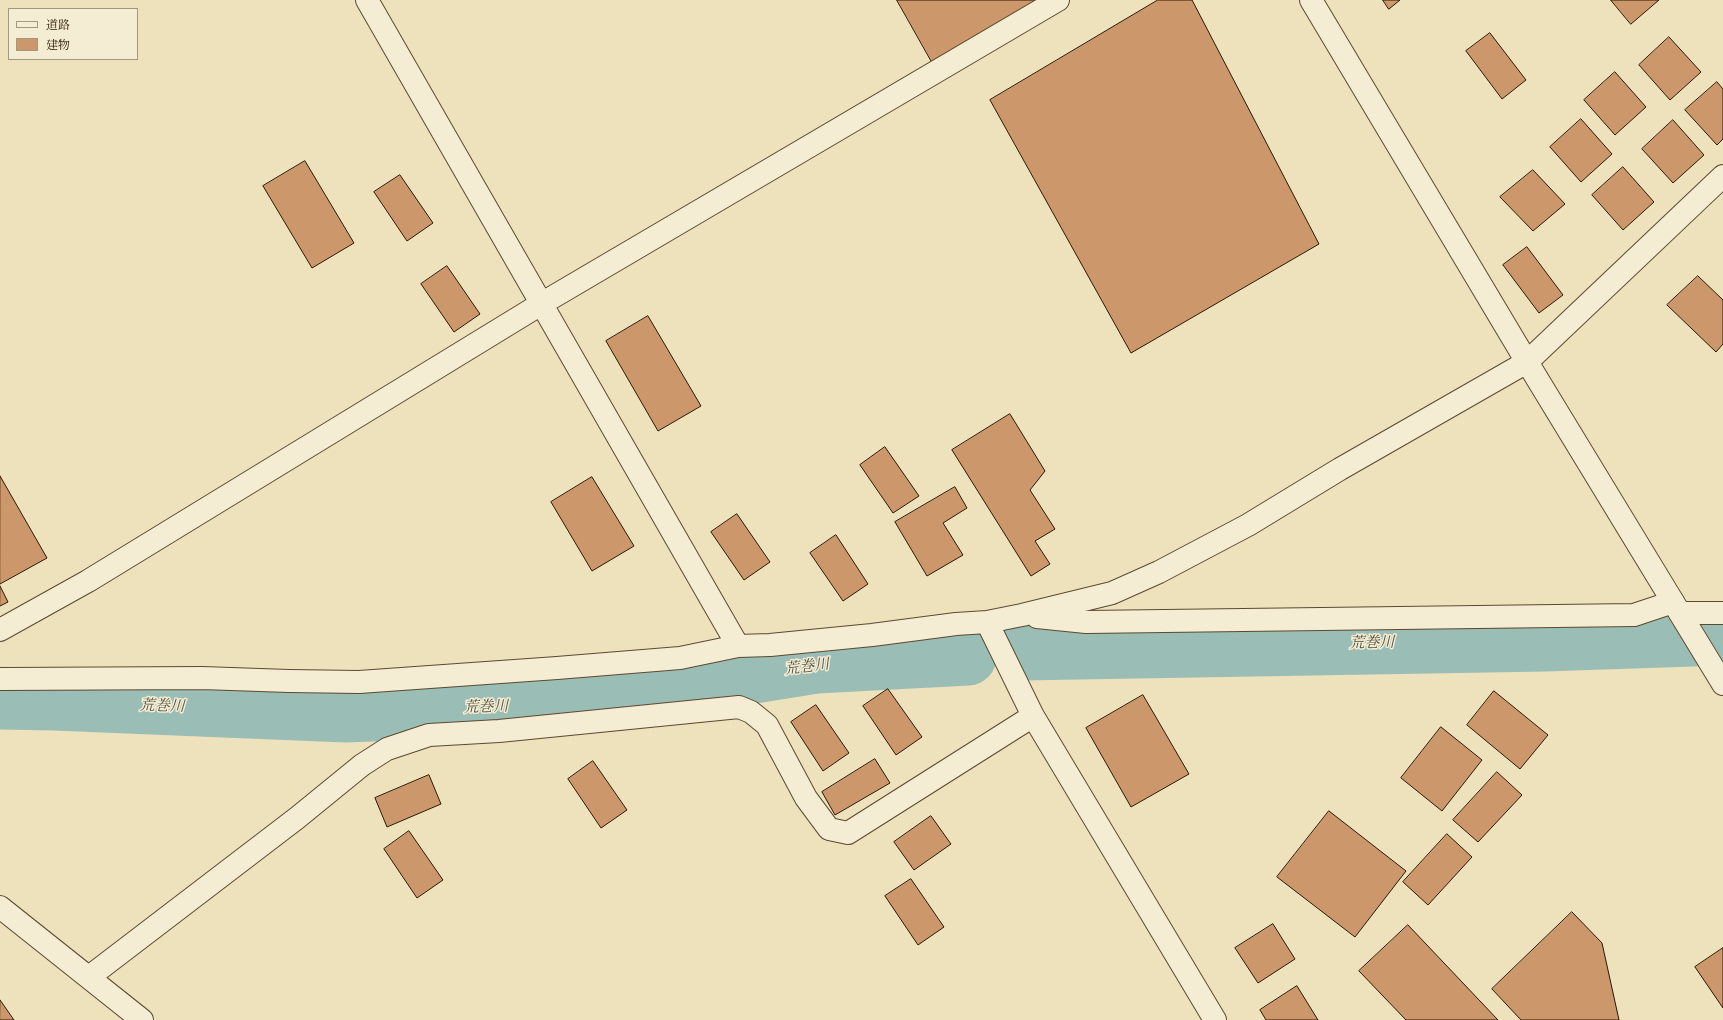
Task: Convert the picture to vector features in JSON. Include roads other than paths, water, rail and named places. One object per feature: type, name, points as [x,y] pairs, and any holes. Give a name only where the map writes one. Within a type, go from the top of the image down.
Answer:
[{"type":"street","points":[[366,0],[738,646]]},
{"type":"street","points":[[0,630],[88,581],[541,304],[1058,0]]},
{"type":"street","points":[[1311,0],[1527,362],[1680,613],[1710,654],[1723,684]]},
{"type":"street","points":[[0,679],[202,678],[359,682],[680,658],[738,646],[786,644],[956,624],[987,622],[1112,593],[1159,572],[1248,525],[1340,469],[1527,362],[1723,176]]},
{"type":"street","points":[[1022,615],[1086,622],[1723,613]]},
{"type":"street","points":[[987,622],[1033,716],[1215,1020]]},
{"type":"street","points":[[88,977],[297,818],[362,765],[387,749],[429,735],[499,731],[739,707],[751,712],[767,725],[806,798],[829,829],[848,833],[1033,716]]},
{"type":"street","points":[[0,907],[142,1020]]},
{"type":"waterway","name":"荒巻川","points":[[1021,652],[1545,643],[1723,637]]},
{"type":"waterway","name":"荒巻川","points":[[0,701],[346,714],[565,705],[816,665],[968,657]]}]
